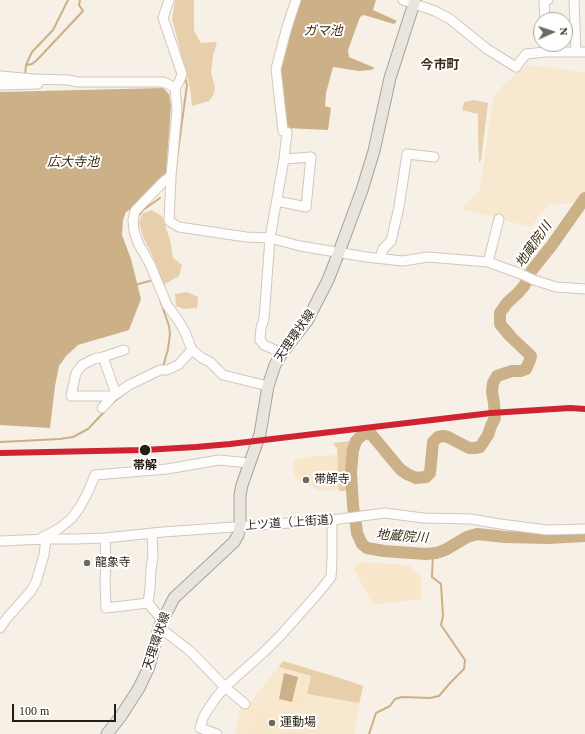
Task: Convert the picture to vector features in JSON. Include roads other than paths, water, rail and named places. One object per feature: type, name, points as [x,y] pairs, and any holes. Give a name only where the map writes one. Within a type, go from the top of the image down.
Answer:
[{"type":"main road","name":"天理環状線","points":[[108,734],[139,688],[149,667],[161,624],[174,598],[234,542],[238,535],[240,527],[240,495],[242,485],[260,434],[268,386],[275,365],[282,353],[307,321],[328,280],[339,252],[362,190],[374,151],[390,78],[415,2]]},
{"type":"street","points":[[169,0],[163,18],[182,74],[174,88],[177,110],[171,176],[169,221],[179,227],[246,237],[270,238],[300,246],[403,261],[428,257],[488,262],[556,287],[585,289]]},
{"type":"street","points":[[282,353],[264,345],[260,340],[261,328],[264,319],[270,238],[284,159],[287,132],[283,131],[276,69],[296,0]]},
{"type":"street","points":[[403,0],[415,2],[450,19],[487,49],[516,67],[526,54],[533,52]]},
{"type":"street","points":[[545,12],[544,1],[548,0]]},
{"type":"street","points":[[574,0],[581,52]]},
{"type":"street","points":[[0,76],[68,80],[78,82]]},
{"type":"street","points":[[0,85],[78,82],[164,82],[174,88]]},
{"type":"street","points":[[380,258],[383,249],[391,240],[399,207],[407,154],[434,157]]},
{"type":"street","points":[[277,201],[306,207],[311,157],[284,159]]},
{"type":"street","points":[[171,176],[163,182],[135,211],[133,220],[134,231],[138,243],[150,264],[167,305],[185,332],[192,350],[224,374],[268,386]]},
{"type":"street","points":[[488,262],[499,219]]},
{"type":"street","points":[[115,395],[71,396],[76,374],[82,365],[94,359],[102,358],[124,350]]},
{"type":"street","points":[[102,408],[115,395],[129,385],[178,365],[192,350]]},
{"type":"street","points":[[102,358],[115,395]]},
{"type":"street","points":[[0,628],[6,618],[32,591],[44,555],[43,539],[71,519],[80,507],[95,475],[166,469],[219,460],[249,463]]},
{"type":"street","name":"上ツ道（上街道）","points":[[0,541],[105,538],[152,533],[332,520],[385,513],[423,518],[472,519],[547,530],[585,529]]},
{"type":"street","points":[[217,734],[200,728],[207,711],[215,699],[281,635],[331,577],[332,520]]},
{"type":"street","points":[[152,533],[153,556],[148,603],[161,624],[190,651],[225,688],[246,704]]},
{"type":"street","points":[[105,538],[106,608],[148,603]]},
{"type":"water","name":"ガマ池","points":[[301,0],[376,0],[373,10],[397,21],[394,24],[364,15],[360,17],[348,50],[349,57],[375,68],[371,70],[359,71],[333,67],[326,93],[325,106],[331,108],[328,130],[285,128],[279,69]]},
{"type":"water","name":"広大寺池","points":[[163,88],[169,94],[171,106],[166,174],[140,203],[126,212],[123,220],[122,235],[131,259],[141,299],[129,330],[78,345],[66,356],[59,366],[50,428],[0,425],[0,92]]},
{"type":"water","points":[[284,673],[298,677],[292,702],[279,699]]},
{"type":"waterway","points":[[25,75],[26,65],[32,52],[53,30],[68,0]]},
{"type":"waterway","points":[[26,65],[32,64],[37,60],[83,11],[79,5],[80,0]]},
{"type":"waterway","points":[[176,166],[187,85],[185,77]]},
{"type":"waterway","points":[[137,218],[143,210],[160,198]]},
{"type":"waterway","name":"地蔵院川","points":[[585,198],[552,245],[532,270],[524,286],[507,303],[500,313],[500,324],[531,356],[526,369],[521,371],[512,371],[497,376],[493,383],[492,392],[495,418],[488,435],[480,447],[469,448],[448,437],[438,437],[433,442],[430,473],[426,477],[416,478],[400,469],[371,434],[368,433],[362,435],[356,441],[353,450],[351,472],[353,506],[357,533],[362,544],[367,548],[384,551],[426,554],[445,550],[467,537],[477,534],[505,537],[548,538],[585,536]]},
{"type":"waterway","points":[[135,285],[153,281]]},
{"type":"waterway","points":[[160,300],[169,326],[170,334],[163,367]]},
{"type":"waterway","points":[[109,406],[126,392]]},
{"type":"waterway","points":[[0,442],[73,437],[88,429],[105,411]]},
{"type":"waterway","points":[[369,734],[376,713],[390,706],[395,699],[402,697],[430,698],[439,696],[464,669],[465,660],[441,625],[443,616],[441,584],[432,577],[433,553]]},
{"type":"place","name":"帯解","points":[[145,450]]},
{"type":"place","name":"帯解寺","points":[[306,480]]},
{"type":"place","name":"龍象寺","points":[[87,563]]},
{"type":"place","name":"運動場","points":[[272,723]]},
{"type":"district","name":"今市町","points":[[440,66]]}]
